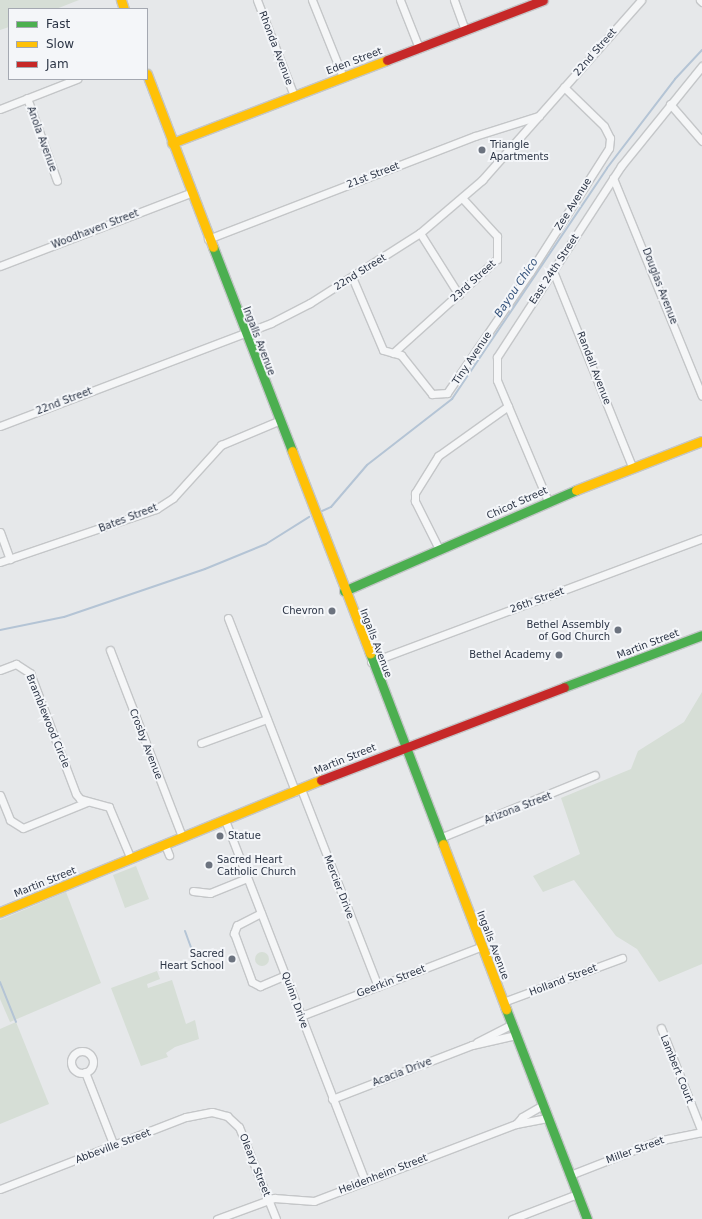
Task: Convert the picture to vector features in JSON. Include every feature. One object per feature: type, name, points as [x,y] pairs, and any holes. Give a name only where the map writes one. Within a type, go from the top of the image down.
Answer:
[{"type":"main road","name":"Eden Street","points":[[172,143],[543,0]]},
{"type":"main road","name":"Ingalls Avenue","points":[[148,77],[190,193],[587,1219]]},
{"type":"main road","name":"Chicot Street","points":[[344,591],[548,501],[702,441]]},
{"type":"main road","name":"Martin Street","points":[[0,912],[404,747],[702,635]]},
{"type":"street","name":"Rhonda Avenue","points":[[257,0],[294,96]]},
{"type":"street","points":[[312,0],[343,77]]},
{"type":"street","points":[[400,0],[419,48]]},
{"type":"street","points":[[454,0],[465,30]]},
{"type":"street","name":"22nd Street","points":[[0,426],[245,334],[295,311],[352,277],[420,233],[463,199],[539,116],[641,0]]},
{"type":"street","name":"East 24th Street","points":[[548,501],[495,372],[497,357],[613,178],[670,104],[702,66]]},
{"type":"street","points":[[0,108],[74,80]]},
{"type":"street","name":"Zee Avenue","points":[[493,326],[609,148],[610,138],[604,126],[564,87]]},
{"type":"street","name":"Anola Avenue","points":[[27,98],[57,181]]},
{"type":"street","points":[[670,104],[702,142]]},
{"type":"street","name":"21st Street","points":[[208,239],[488,131],[539,116]]},
{"type":"street","name":"Douglas Avenue","points":[[613,178],[702,396]]},
{"type":"street","name":"Woodhaven Street","points":[[0,266],[190,193]]},
{"type":"street","name":"23rd Street","points":[[393,353],[492,266],[499,250],[493,231],[463,199]]},
{"type":"street","points":[[420,233],[459,295]]},
{"type":"street","name":"Randall Avenue","points":[[553,271],[632,467]]},
{"type":"street","name":"Tiny Avenue","points":[[352,277],[379,343],[385,352],[393,353],[404,359],[432,394],[443,395],[453,386],[493,326]]},
{"type":"street","points":[[439,549],[415,501],[415,493],[438,456],[508,406]]},
{"type":"street","name":"Bates Street","points":[[0,562],[156,509],[173,498],[221,445],[278,421]]},
{"type":"street","points":[[0,532],[10,559]]},
{"type":"street","name":"26th Street","points":[[371,662],[702,538]]},
{"type":"street","name":"Mercier Drive","points":[[228,618],[267,718],[378,986]]},
{"type":"street","name":"Crosby Avenue","points":[[110,650],[182,838]]},
{"type":"street","name":"Bramblewood Circle","points":[[0,670],[16,664],[30,672],[79,802]]},
{"type":"street","points":[[202,743],[267,718]]},
{"type":"street","name":"Arizona Street","points":[[440,838],[595,775]]},
{"type":"street","points":[[0,795],[10,820],[23,828],[79,802],[87,802],[108,807],[131,859]]},
{"type":"street","name":"Quinn Drive","points":[[225,820],[365,1181]]},
{"type":"street","points":[[165,845],[169,855]]},
{"type":"street","points":[[193,891],[210,893],[247,878]]},
{"type":"street","points":[[261,913],[237,925],[234,933],[252,982],[260,986],[286,975]]},
{"type":"street","name":"Geerkin Street","points":[[301,1016],[482,946]]},
{"type":"street","name":"Holland Street","points":[[503,1002],[622,958]]},
{"type":"street","name":"Acacia Drive","points":[[332,1098],[472,1045],[512,1024]]},
{"type":"street","name":"Lambert Court","points":[[660,1028],[702,1132]]},
{"type":"street","name":"Acacia Drive","points":[[472,1045],[516,1035]]},
{"type":"street","points":[[86,1072],[114,1146]]},
{"type":"street","points":[[516,1124],[522,1117],[543,1105]]},
{"type":"street","name":"Abbeville Street","points":[[0,1189],[204,1112],[227,1116]]},
{"type":"street","name":"Oleary Street","points":[[227,1116],[239,1127],[246,1141],[276,1219]]},
{"type":"street","name":"Heidenheim Street","points":[[217,1219],[268,1200],[314,1201],[516,1124],[548,1118]]},
{"type":"street","name":"Miller Street","points":[[570,1175],[657,1141],[702,1132]]},
{"type":"street","points":[[512,1219],[577,1194]]},
{"type":"shaded area","points":[[0,0],[79,0],[59,8],[8,8],[8,27],[0,30]]},
{"type":"shaded area","points":[[702,692],[702,964],[659,982],[637,949],[616,936],[574,880],[543,892],[533,876],[580,854],[561,798],[631,769],[638,751],[684,722]]},
{"type":"shaded area","points":[[136,866],[149,899],[125,908],[113,875]]},
{"type":"shaded area","points":[[66,892],[101,983],[10,1022],[0,999],[0,920]]},
{"type":"shaded area","points":[[259,952],[265,952],[269,956],[269,962],[265,966],[259,966],[255,962],[255,956]]},
{"type":"shaded area","points":[[157,971],[160,979],[147,984],[148,988],[172,980],[186,1024],[195,1020],[199,1039],[175,1047],[166,1053],[168,1057],[141,1066],[111,988]]},
{"type":"shaded area","points":[[16,1022],[49,1104],[0,1124],[0,1029]]},
{"type":"waterway","name":"Bayou Chico","points":[[322,511],[331,507],[367,465],[452,399],[607,168],[675,79],[702,50]]},
{"type":"waterway","points":[[0,630],[64,617],[205,569],[266,544],[309,517]]},
{"type":"waterway","points":[[185,931],[196,962]]},
{"type":"waterway","points":[[0,982],[16,1022]]},
{"type":"traffic: fast","points":[[213,247],[292,451]]},
{"type":"traffic: fast","points":[[344,591],[576,490]]},
{"type":"traffic: fast","points":[[564,687],[702,635]]},
{"type":"traffic: fast","points":[[370,653],[443,844]]},
{"type":"traffic: fast","points":[[506,1009],[587,1219]]},
{"type":"traffic: slow","points":[[121,0],[124,8]]},
{"type":"traffic: slow","points":[[172,143],[387,60]]},
{"type":"traffic: slow","points":[[148,77],[213,247]]},
{"type":"traffic: slow","points":[[576,490],[702,441]]},
{"type":"traffic: slow","points":[[292,451],[370,653]]},
{"type":"traffic: slow","points":[[0,912],[321,780]]},
{"type":"traffic: slow","points":[[443,844],[506,1009]]},
{"type":"traffic: jam","points":[[387,60],[543,0]]},
{"type":"traffic: jam","points":[[321,780],[564,687]]},
{"type":"place","name":"Triangle Apartments","points":[[482,150]]},
{"type":"place","name":"Chevron","points":[[332,611]]},
{"type":"place","name":"Bethel Assembly of God Church","points":[[618,630]]},
{"type":"place","name":"Bethel Academy","points":[[559,655]]},
{"type":"place","name":"Statue","points":[[220,836]]},
{"type":"place","name":"Sacred Heart Catholic Church","points":[[209,865]]},
{"type":"place","name":"Sacred Heart School","points":[[232,959]]}]
